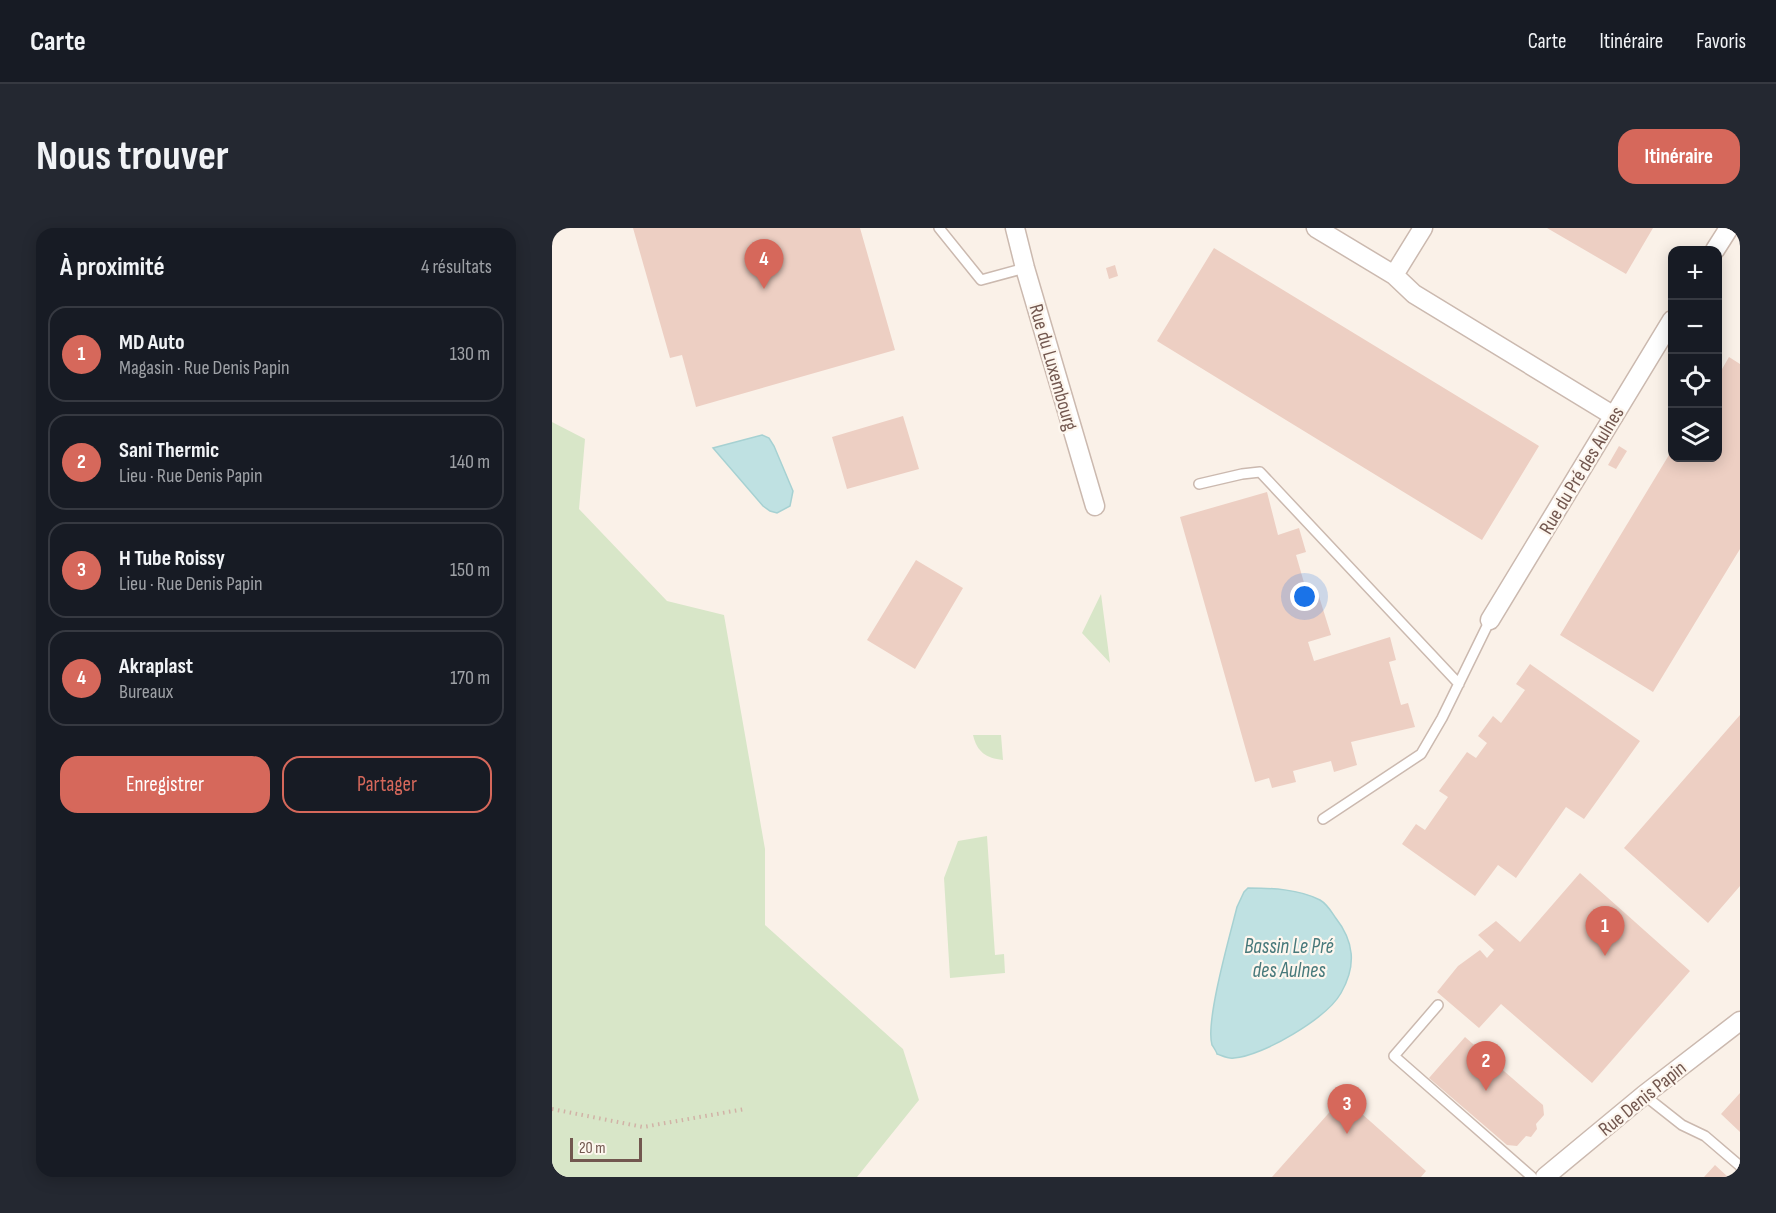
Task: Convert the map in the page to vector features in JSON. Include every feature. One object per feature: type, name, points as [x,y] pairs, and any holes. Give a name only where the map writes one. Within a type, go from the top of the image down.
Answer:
[{"type":"street","name":"Rue du Luxembourg","points":[[1015,228],[1095,506]]},
{"type":"street","points":[[1316,228],[1395,275],[1414,294],[1614,416]]},
{"type":"street","points":[[1395,275],[1423,228]]},
{"type":"street","points":[[1718,246],[1729,228]]},
{"type":"street","name":"Rue du Pré des Aulnes","points":[[1490,620],[1668,327]]},
{"type":"street","name":"Rue Denis Papin","points":[[1545,1177],[1644,1095],[1740,1021]]},
{"type":"lane","points":[[939,228],[981,280],[1025,268]]},
{"type":"lane","points":[[1199,484],[1260,472],[1459,684]]},
{"type":"lane","points":[[1323,819],[1421,754],[1490,620]]},
{"type":"lane","points":[[1438,1005],[1394,1056],[1532,1177]]},
{"type":"lane","points":[[1644,1095],[1682,1125],[1705,1136],[1740,1166]]},
{"type":"path","points":[[552,1109],[643,1127],[745,1109]]},
{"type":"green space","points":[[552,422],[585,439],[579,509],[667,601],[724,615],[765,849],[765,925],[903,1049],[919,1100],[857,1177],[552,1177]]},
{"type":"green space","points":[[1101,594],[1110,663],[1082,633]]},
{"type":"green space","points":[[973,735],[1001,735],[1003,760],[983,753],[977,746]]},
{"type":"green space","points":[[987,836],[995,955],[1004,954],[1005,973],[950,978],[944,878],[958,841]]},
{"type":"water","points":[[762,435],[769,438],[774,446],[793,491],[790,506],[777,513],[763,506],[713,448]]},
{"type":"water","name":"Bassin Le Pré des Aulnes","points":[[1248,888],[1294,891],[1312,896],[1322,902],[1346,935],[1351,963],[1341,993],[1334,1003],[1309,1024],[1261,1051],[1230,1058],[1217,1054],[1212,1045],[1212,1018],[1219,978],[1237,907]]},
{"type":"building","points":[[633,228],[860,228],[895,350],[696,407],[682,355],[670,358]]},
{"type":"building","points":[[1547,228],[1653,228],[1626,274]]},
{"type":"building","points":[[1214,248],[1539,446],[1482,540],[1157,341]]},
{"type":"building","points":[[1115,265],[1118,276],[1109,279],[1106,268]]},
{"type":"building","points":[[1729,357],[1740,364],[1740,549],[1653,692],[1560,635],[1668,457],[1668,462],[1722,462],[1722,369]]},
{"type":"building","points":[[903,416],[919,469],[847,489],[832,437]]},
{"type":"building","points":[[1619,446],[1627,451],[1616,469],[1608,465]]},
{"type":"building","points":[[1267,492],[1278,535],[1299,528],[1306,552],[1296,555],[1307,593],[1317,590],[1331,635],[1308,642],[1314,661],[1390,637],[1396,660],[1389,662],[1401,705],[1408,703],[1415,727],[1351,742],[1357,765],[1334,772],[1331,761],[1293,771],[1296,782],[1272,788],[1269,778],[1255,782],[1180,517]]},
{"type":"building","points":[[916,560],[963,588],[915,669],[867,640]]},
{"type":"building","points":[[1530,664],[1640,741],[1584,819],[1566,807],[1516,878],[1498,865],[1475,896],[1402,844],[1416,824],[1425,830],[1448,797],[1439,791],[1467,752],[1476,758],[1487,743],[1478,736],[1493,716],[1501,723],[1525,690],[1516,684]]},
{"type":"building","points":[[1740,715],[1740,886],[1708,923],[1624,848]]},
{"type":"building","points":[[1580,873],[1690,971],[1592,1083],[1501,1004],[1479,1028],[1437,992],[1458,966],[1480,950],[1487,958],[1494,950],[1478,935],[1496,921],[1520,942]]},
{"type":"building","points":[[1465,1037],[1543,1105],[1544,1115],[1536,1124],[1537,1129],[1531,1137],[1526,1136],[1517,1146],[1507,1145],[1429,1078]]},
{"type":"building","points":[[1740,1093],[1740,1132],[1721,1114]]},
{"type":"building","points":[[1343,1097],[1426,1171],[1421,1177],[1272,1177]]},
{"type":"building","points":[[1715,1165],[1728,1177],[1704,1177]]},
{"type":"place","name":"Akraplast","points":[[764,289]]},
{"type":"place","name":"MD Auto","points":[[1605,956]]},
{"type":"place","name":"Sani Thermic","points":[[1486,1091]]},
{"type":"place","name":"H Tube Roissy","points":[[1347,1134]]}]
